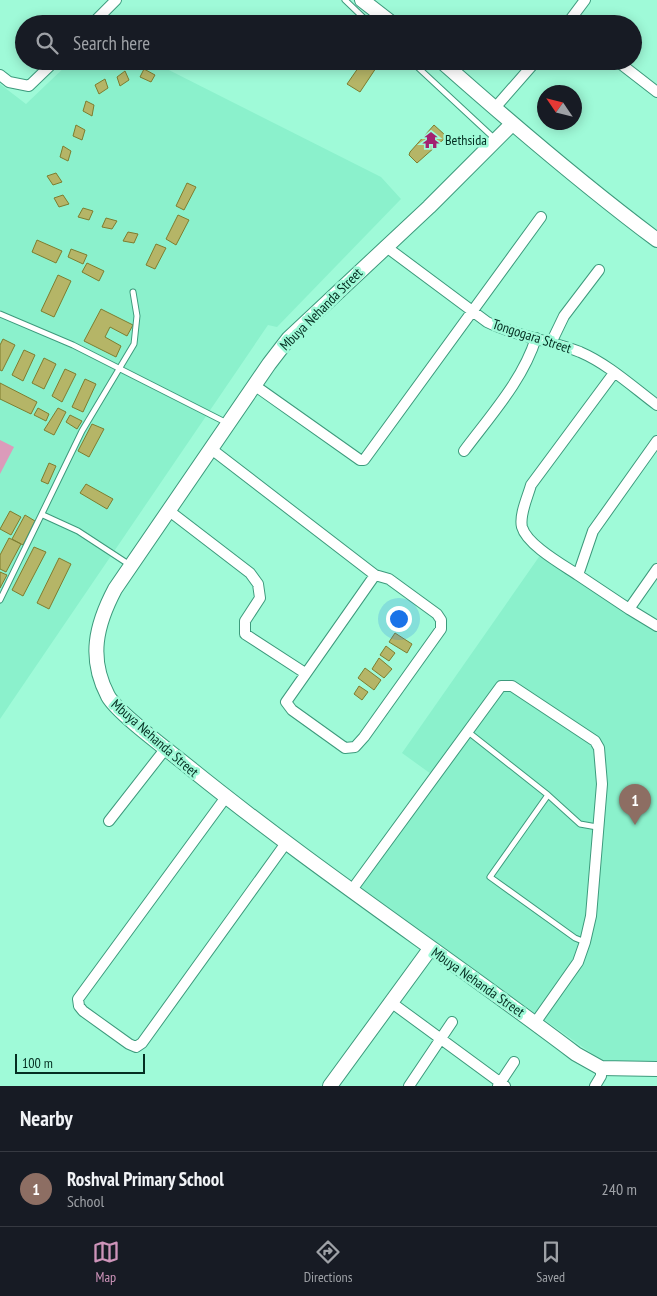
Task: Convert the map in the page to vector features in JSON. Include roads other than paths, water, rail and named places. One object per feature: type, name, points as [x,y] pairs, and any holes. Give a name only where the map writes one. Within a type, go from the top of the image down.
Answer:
[{"type":"street","points":[[101,15],[116,0]]},
{"type":"street","points":[[362,0],[381,15]]},
{"type":"street","points":[[575,15],[586,0]]},
{"type":"street","points":[[0,75],[9,82],[29,86],[45,70]]},
{"type":"street","points":[[451,70],[512,124],[606,202],[657,240]]},
{"type":"street","points":[[494,108],[528,70]]},
{"type":"street","points":[[629,70],[657,92]]},
{"type":"street","name":"Mbuya Nehanda Street","points":[[512,124],[429,208],[289,338],[210,448],[131,565],[104,610],[97,632],[96,654],[100,678],[109,698],[166,748],[286,843],[430,949],[536,1023],[576,1054],[601,1068],[657,1069]]},
{"type":"street","points":[[254,385],[360,460],[364,460],[541,217]]},
{"type":"street","name":"Tongogara Street","points":[[386,246],[487,322],[503,330],[580,352],[614,373],[657,405]]},
{"type":"street","points":[[552,344],[564,316],[600,270]]},
{"type":"street","points":[[464,451],[518,377],[530,357],[536,338]]},
{"type":"street","points":[[614,373],[531,485],[525,504],[522,526],[529,540],[578,575],[657,626]]},
{"type":"street","points":[[578,575],[592,531],[657,441]]},
{"type":"street","points":[[210,448],[375,575],[389,579],[437,614],[441,620],[440,629],[355,747],[345,748],[292,710],[286,702],[375,575]]},
{"type":"street","points":[[168,510],[250,573],[258,584],[260,598],[245,621],[245,634],[305,673]]},
{"type":"street","points":[[629,609],[657,570]]},
{"type":"street","points":[[351,891],[500,686],[506,684],[595,741],[599,748],[602,784],[586,942],[578,962],[536,1023]]},
{"type":"street","points":[[109,821],[166,748]]},
{"type":"street","points":[[226,797],[78,999],[79,1006],[83,1011],[129,1044],[136,1047],[142,1043],[286,843]]},
{"type":"street","points":[[330,1086],[430,949]]},
{"type":"street","points":[[392,1003],[501,1085],[514,1062]]},
{"type":"street","points":[[409,1086],[452,1022]]},
{"type":"street","points":[[595,1086],[600,1076],[601,1068]]},
{"type":"lane","points":[[345,0],[361,15]]},
{"type":"lane","points":[[421,70],[496,140]]},
{"type":"lane","points":[[0,600],[43,515],[82,431],[134,344],[137,316],[133,292]]},
{"type":"lane","points":[[0,314],[73,345],[228,423]]},
{"type":"lane","points":[[43,515],[78,531],[131,565]]},
{"type":"lane","points":[[467,731],[548,795],[580,824],[598,827]]},
{"type":"lane","points":[[548,795],[490,877],[575,938],[586,942]]},
{"type":"place","name":"Bethsida","points":[[431,140]]},
{"type":"place","name":"Roshval Primary School","points":[[635,825]]}]
